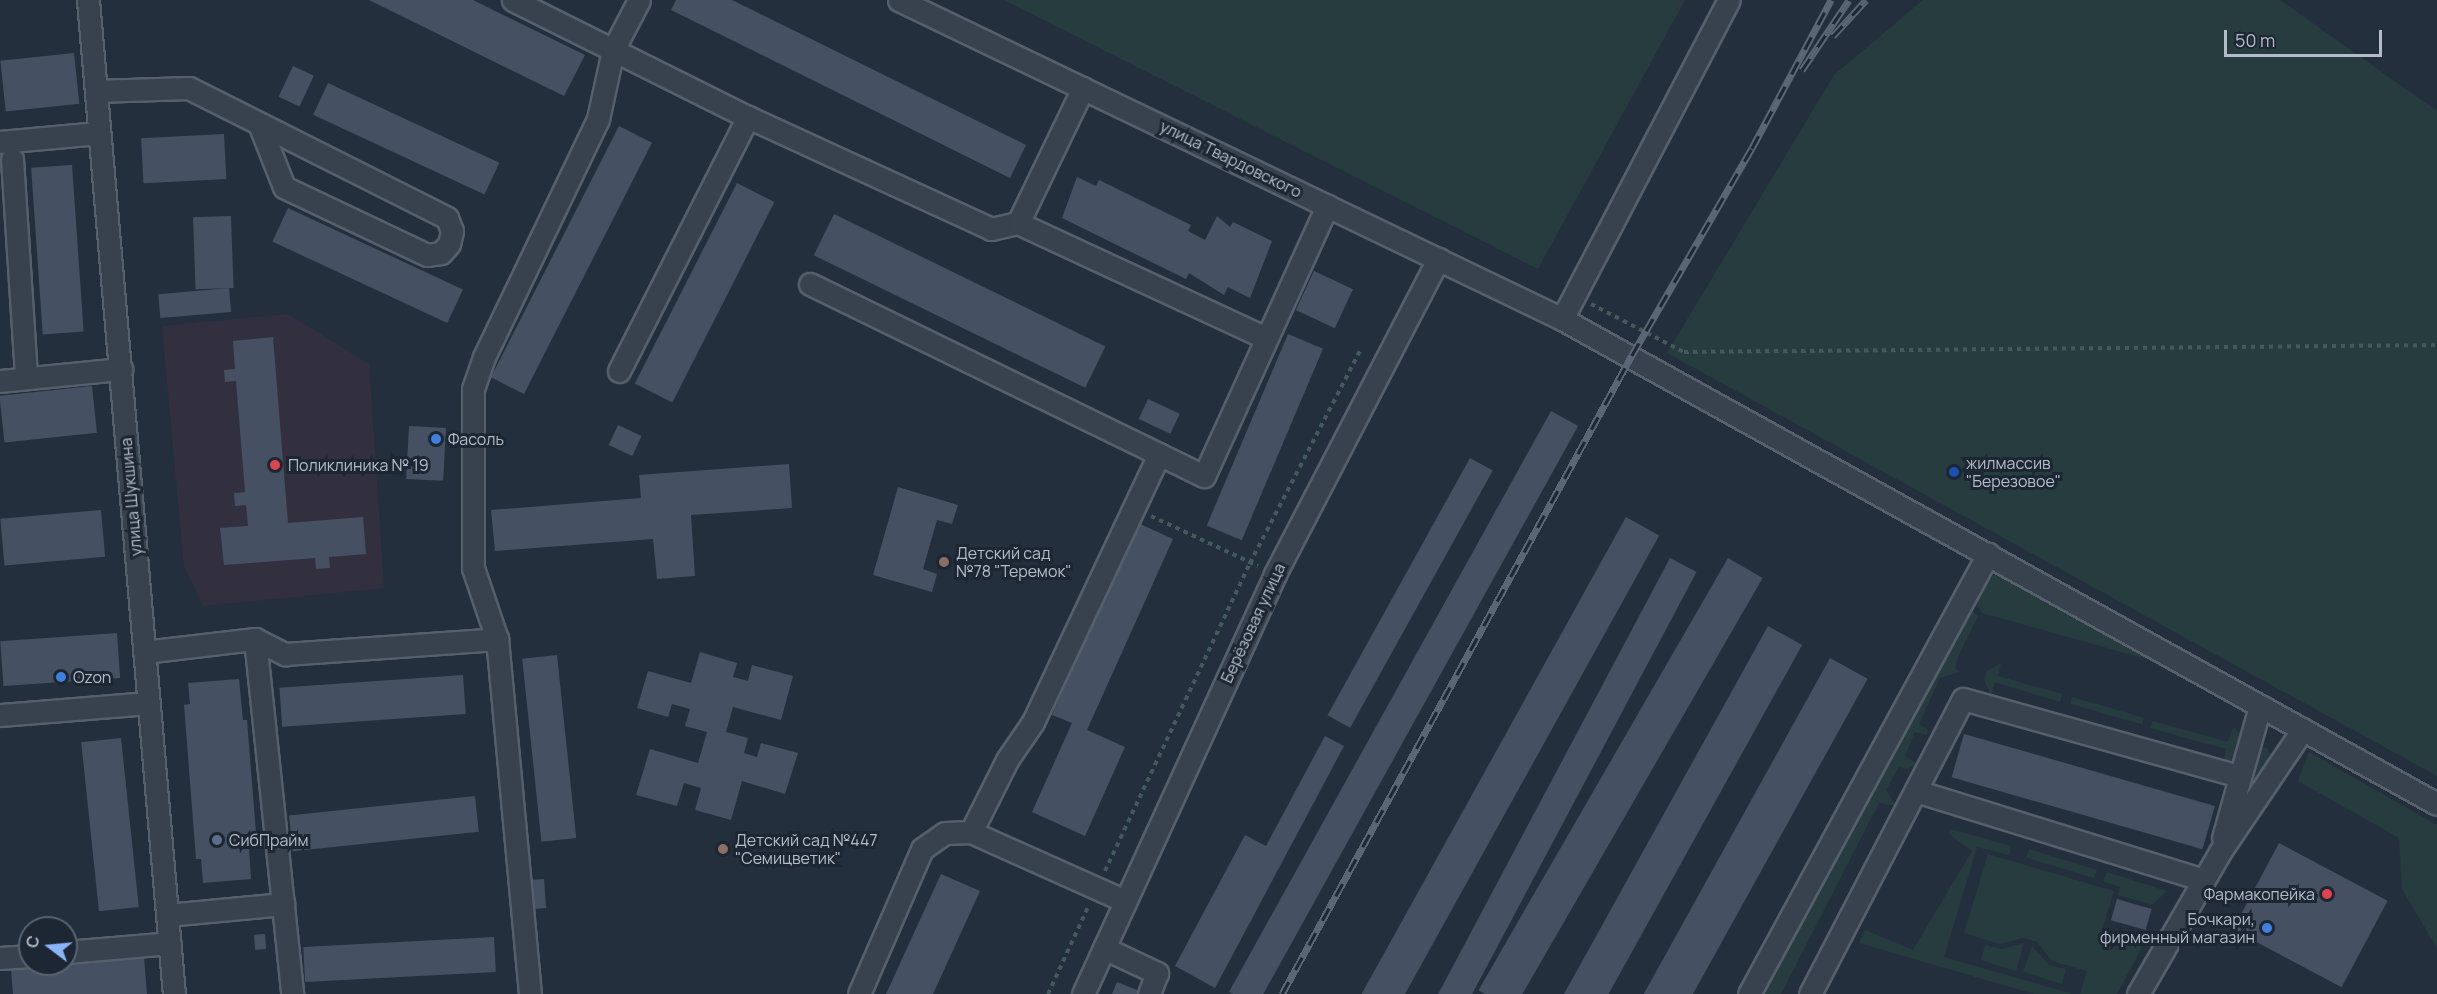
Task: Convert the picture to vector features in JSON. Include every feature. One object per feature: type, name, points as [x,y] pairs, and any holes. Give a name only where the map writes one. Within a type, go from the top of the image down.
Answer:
[{"type":"street","name":"улица Шукшина","points":[[88,0],[174,994]]},
{"type":"street","points":[[513,0],[748,117],[991,229],[1018,223],[1264,337]]},
{"type":"street","points":[[530,994],[497,639],[473,568],[473,389],[484,357],[598,120],[613,50],[639,0]]},
{"type":"street","name":"улица Твардовского","points":[[899,0],[1562,319],[2437,804]]},
{"type":"street","points":[[1562,319],[1729,0]]},
{"type":"street","points":[[96,91],[189,88],[260,126],[447,218],[452,231],[449,244],[441,253],[427,255],[284,187],[260,126]]},
{"type":"street","points":[[1018,223],[1083,88]]},
{"type":"street","points":[[619,371],[748,117]]},
{"type":"street","points":[[0,142],[99,133]]},
{"type":"street","points":[[12,159],[26,378]]},
{"type":"street","points":[[810,284],[1204,476],[1263,350],[1264,337],[1327,206]]},
{"type":"street","name":"Берёзовая улица","points":[[1083,994],[1275,574],[1438,259]]},
{"type":"street","points":[[0,381],[121,369]]},
{"type":"street","points":[[971,831],[1007,760],[1033,722],[1159,453]]},
{"type":"street","points":[[1749,994],[1988,554]]},
{"type":"street","points":[[144,652],[255,639],[285,654],[497,639]]},
{"type":"street","points":[[255,639],[292,994]]},
{"type":"street","points":[[1810,994],[1963,699],[2239,777]]},
{"type":"street","points":[[0,715],[148,703]]},
{"type":"street","points":[[2220,852],[2260,706]]},
{"type":"street","points":[[2138,994],[2220,852],[2303,729]]},
{"type":"street","points":[[1916,791],[2203,880]]},
{"type":"street","points":[[859,994],[922,849],[945,833],[971,831],[1125,901]]},
{"type":"street","points":[[167,915],[283,904]]},
{"type":"street","points":[[78,951],[170,943]]},
{"type":"street","points":[[1104,948],[1157,973],[1149,994]]},
{"type":"street","points":[[0,958],[18,957]]},
{"type":"path","points":[[1574,296],[1684,352],[2437,345]]},
{"type":"path","points":[[1048,994],[1251,562],[1361,349]]},
{"type":"path","points":[[1134,509],[1275,574]]},
{"type":"shaded area","name":"Поликлиника № 19","points":[[288,314],[369,364],[384,588],[203,606],[184,566],[162,326]]},
{"type":"green space","points":[[1004,0],[1685,0],[1538,269]]},
{"type":"green space","points":[[1923,0],[2280,0],[2437,111],[2437,776],[1667,353],[1834,75]]},
{"type":"green space","points":[[1998,572],[2182,669],[1982,613],[1972,597]]},
{"type":"green space","points":[[1971,610],[1978,616],[1960,652],[1955,668],[1960,672],[1940,678],[1919,724],[1928,730],[1927,735],[1915,732],[1905,756],[1918,764],[1907,769],[1899,767],[1886,790],[1896,806],[1879,803],[1781,994],[1764,994]]},
{"type":"green space","points":[[2001,663],[1998,676],[2062,694],[2060,702],[1995,682],[1991,696],[1984,680],[1987,671]]},
{"type":"green space","points":[[2072,697],[2144,718],[2142,724],[2070,704]]},
{"type":"green space","points":[[2153,721],[2228,742],[2233,727],[2241,734],[2240,756],[2223,765],[2226,749],[2150,728]]},
{"type":"green space","points":[[2257,746],[2267,748],[2272,757],[2238,812]]},
{"type":"green space","points":[[2309,752],[2437,825],[2437,948],[2402,889],[2399,838],[2298,781]]},
{"type":"green space","points":[[1950,829],[2011,846],[2009,855],[1977,847],[1944,957],[2073,994],[2034,994],[1859,943],[1865,930],[1913,950],[1972,851],[1949,834]]},
{"type":"green space","points":[[2029,849],[2097,870],[2094,878],[2026,858]]},
{"type":"green space","points":[[1988,854],[2114,891],[2102,930],[2146,940],[2117,994],[2080,994],[2087,971],[2052,961],[2037,942],[2023,938],[2000,944],[1964,933]]},
{"type":"green space","points":[[2107,872],[2167,891],[2152,905],[2118,895],[2120,887],[2103,881]]},
{"type":"green space","points":[[2024,943],[2016,971],[1981,960],[1985,945],[2001,949]]},
{"type":"green space","points":[[2032,946],[2049,965],[2066,969],[2062,984],[2023,972]]},
{"type":"building","points":[[369,0],[473,0],[585,55],[564,96]]},
{"type":"building","points":[[676,0],[732,0],[1026,145],[1010,178],[671,10]]},
{"type":"building","points":[[74,53],[79,104],[6,111],[0,61]]},
{"type":"building","points":[[293,66],[314,76],[299,107],[279,97]]},
{"type":"building","points":[[328,83],[499,163],[485,195],[313,115]]},
{"type":"building","points":[[619,126],[652,143],[524,394],[491,377]]},
{"type":"building","points":[[224,134],[226,179],[143,183],[141,138]]},
{"type":"building","points":[[72,165],[84,332],[43,334],[31,168]]},
{"type":"building","points":[[1077,177],[1096,186],[1099,180],[1191,225],[1188,231],[1205,240],[1217,216],[1230,227],[1233,222],[1272,241],[1250,298],[1228,287],[1224,295],[1189,273],[1186,279],[1062,218]]},
{"type":"building","points":[[737,183],[774,202],[672,403],[635,383]]},
{"type":"building","points":[[288,208],[463,290],[447,323],[272,242]]},
{"type":"building","points":[[834,214],[1105,346],[1085,388],[814,255]]},
{"type":"building","points":[[231,216],[234,288],[196,289],[193,217]]},
{"type":"building","points":[[1314,271],[1353,289],[1335,328],[1296,310]]},
{"type":"building","points":[[229,288],[231,312],[160,318],[158,294]]},
{"type":"building","points":[[1288,334],[1323,349],[1242,540],[1207,525]]},
{"type":"building","points":[[273,337],[288,523],[363,517],[366,554],[329,557],[330,568],[316,569],[315,558],[224,565],[220,528],[248,526],[246,505],[235,506],[234,493],[245,492],[236,381],[225,382],[224,370],[235,369],[233,341]]},
{"type":"building","points":[[92,386],[97,433],[4,442],[0,396]]},
{"type":"building","points":[[1148,399],[1180,414],[1170,434],[1139,419]]},
{"type":"building","points":[[1551,411],[1578,426],[1263,994],[1233,994],[1229,992]]},
{"type":"building","points":[[618,425],[642,436],[632,456],[609,445]]},
{"type":"building","points":[[409,426],[446,428],[443,481],[406,479]]},
{"type":"building","points":[[1470,458],[1493,471],[1350,728],[1327,715]]},
{"type":"building","points":[[789,464],[792,508],[691,515],[695,576],[657,579],[653,539],[495,551],[491,510],[641,498],[639,475]]},
{"type":"building","points":[[898,487],[958,505],[952,524],[937,520],[923,569],[937,574],[932,592],[873,575]]},
{"type":"building","points":[[101,510],[105,557],[4,566],[0,519]]},
{"type":"building","points":[[1626,517],[1659,535],[1405,994],[1362,994]]},
{"type":"building","points":[[1138,523],[1173,539],[1087,730],[1125,747],[1085,836],[1032,812],[1072,723],[1052,715]]},
{"type":"building","points":[[1670,558],[1696,572],[1472,994],[1438,994]]},
{"type":"building","points":[[1728,558],[1763,578],[1522,994],[1485,994],[1478,990]]},
{"type":"building","points":[[1768,626],[1802,645],[1609,994],[1564,994]]},
{"type":"building","points":[[117,633],[120,678],[3,686],[0,641]]},
{"type":"building","points":[[700,652],[737,663],[733,677],[748,681],[752,665],[793,676],[781,720],[733,707],[726,732],[748,738],[744,753],[757,757],[761,743],[798,753],[785,794],[742,781],[731,820],[695,810],[701,788],[684,783],[677,806],[636,795],[650,749],[698,763],[707,732],[685,726],[690,709],[672,704],[668,717],[637,708],[648,671],[691,683]]},
{"type":"building","points":[[557,655],[576,838],[541,842],[522,659]]},
{"type":"building","points":[[1830,658],[1868,679],[1693,994],[1644,994]]},
{"type":"building","points":[[463,675],[466,714],[282,727],[279,688]]},
{"type":"building","points":[[239,679],[243,720],[247,720],[256,833],[248,834],[251,879],[203,883],[201,859],[196,859],[184,705],[190,704],[188,683]]},
{"type":"building","points":[[1964,734],[2215,806],[2202,849],[1952,777]]},
{"type":"building","points":[[1325,736],[1344,746],[1215,988],[1175,966],[1245,835],[1266,846]]},
{"type":"building","points":[[121,738],[139,907],[99,911],[81,742]]},
{"type":"building","points":[[475,796],[479,832],[293,851],[289,816]]},
{"type":"building","points":[[2279,843],[2388,901],[2342,987],[2233,930]]},
{"type":"building","points":[[941,874],[980,891],[933,994],[886,994]]},
{"type":"building","points":[[544,879],[546,908],[525,909],[523,880]]},
{"type":"building","points":[[2117,899],[2152,909],[2146,930],[2111,920]]},
{"type":"building","points":[[265,934],[266,949],[255,950],[254,935]]},
{"type":"building","points":[[494,937],[496,972],[305,982],[303,947]]},
{"type":"building","points":[[144,957],[147,994],[13,994],[11,970],[18,969],[18,976],[78,976],[78,963]]},
{"type":"building","points":[[1117,982],[1142,992],[1142,994],[1112,994]]},
{"type":"railway","points":[[1282,994],[1632,355],[1752,148],[1831,0]]},
{"type":"railway","points":[[1802,70],[1849,0]]},
{"type":"railway","points":[[1833,36],[1866,0]]},
{"type":"place","name":"Фасоль","points":[[436,439]]},
{"type":"place","name":"Поликлиника № 19","points":[[275,465]]},
{"type":"place","name":"жилмассив \"Березовое\"","points":[[1954,472]]},
{"type":"place","name":"Детский сад №78 \"Теремок\"","points":[[944,562]]},
{"type":"place","name":"Ozon","points":[[61,677]]},
{"type":"place","name":"СибПрайм","points":[[217,840]]},
{"type":"place","name":"Детский сад №447 \"Семицветик\"","points":[[723,849]]},
{"type":"place","name":"Фармакопейка","points":[[2327,894]]},
{"type":"place","name":"Бочкари, фирменный магазин","points":[[2267,928]]}]
